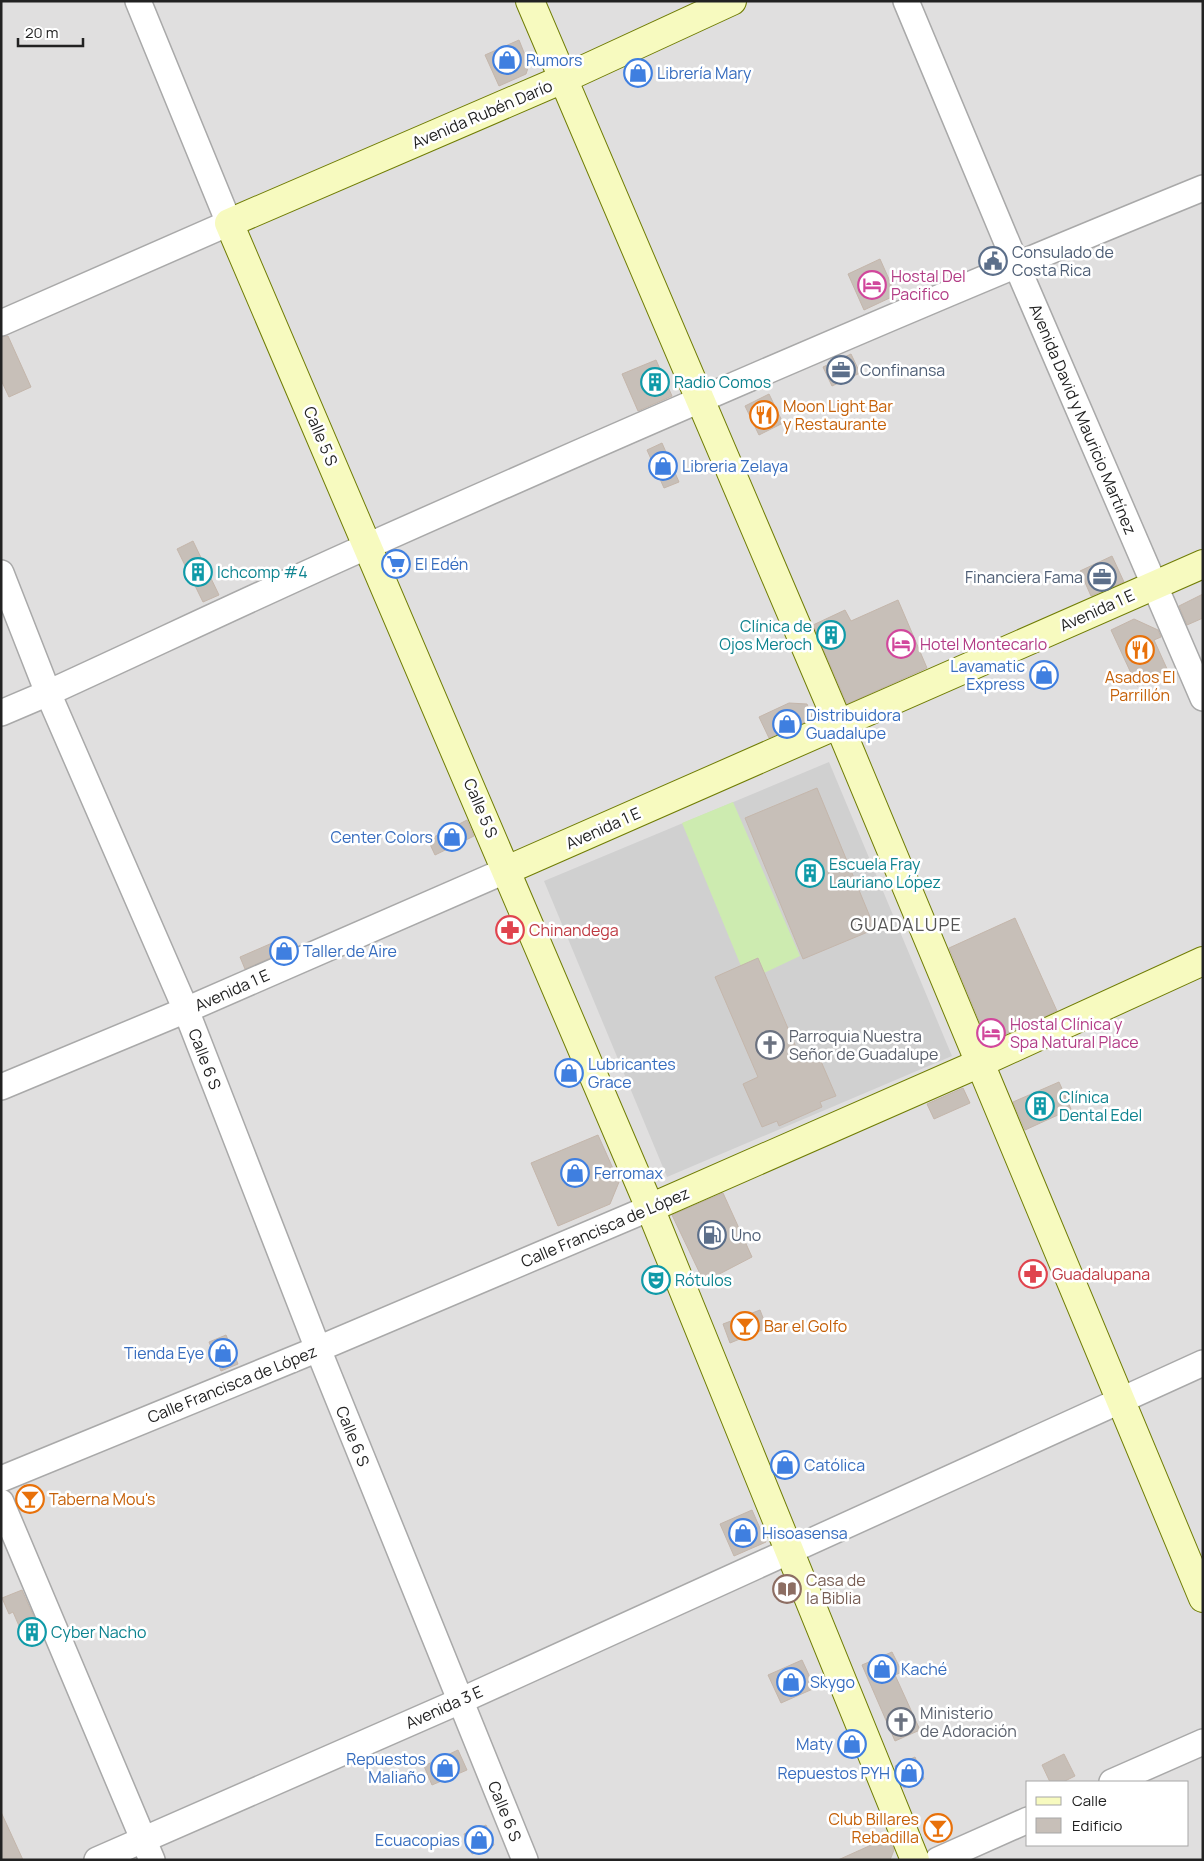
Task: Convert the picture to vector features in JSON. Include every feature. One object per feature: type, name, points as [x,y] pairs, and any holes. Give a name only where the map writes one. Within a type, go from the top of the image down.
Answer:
[{"type":"street","name":"Calle 5 S","points":[[138,1],[229,224],[650,1208],[914,1860]]},
{"type":"street","points":[[530,1],[839,725],[1203,1598]]},
{"type":"street","name":"Avenida Rubén Darío","points":[[229,224],[563,79],[732,1]]},
{"type":"street","name":"Avenida David y Mauricio Martínez","points":[[906,1],[1016,264],[1203,698]]},
{"type":"street","points":[[1,713],[48,694],[368,546],[700,400],[1016,264],[1203,188]]},
{"type":"street","points":[[1,323],[229,224]]},
{"type":"street","name":"Avenida 1 E","points":[[1,1087],[186,1010],[1203,564]]},
{"type":"street","name":"Calle 6 S","points":[[1,573],[48,694],[186,1010],[318,1349],[525,1860]]},
{"type":"street","name":"Calle Francisca de López","points":[[1,1479],[318,1349],[650,1208],[1203,961]]},
{"type":"street","name":"Avenida 3 E","points":[[97,1860],[148,1849],[460,1701],[1203,1363]]},
{"type":"street","points":[[1,1502],[148,1849]]},
{"type":"street","points":[[1114,1781],[1203,1742]]},
{"type":"street","points":[[938,1860],[1026,1821]]},
{"type":"shaded area","name":"Chinandega","points":[[1,1],[1203,1],[1203,1860],[1,1860]]},
{"type":"shaded area","points":[[829,762],[952,1056],[667,1177],[544,881]]},
{"type":"green space","points":[[733,802],[800,956],[764,973],[758,958],[741,966],[682,823]]},
{"type":"building","name":"Rumors","points":[[519,40],[529,65],[526,74],[499,86],[485,55]]},
{"type":"building","name":"Hostal Del Pacifico","points":[[880,259],[896,295],[864,310],[848,274]]},
{"type":"building","points":[[8,336],[31,387],[9,397],[1,380],[1,337]]},
{"type":"building","name":"Confinansa","points":[[851,354],[860,373],[832,386],[823,367]]},
{"type":"building","points":[[656,360],[672,396],[638,411],[622,374]]},
{"type":"building","name":"Moon Light Bar y Restaurante","points":[[769,394],[783,423],[759,435],[745,406]]},
{"type":"building","name":"Libreria Zelaya","points":[[662,443],[679,482],[664,488],[647,450]]},
{"type":"building","name":"Ichcomp #4","points":[[193,541],[219,595],[203,602],[177,549]]},
{"type":"building","name":"Financiera Fama","points":[[1112,556],[1124,582],[1091,596],[1080,571]]},
{"type":"building","points":[[1203,594],[1203,618],[1187,625],[1179,606]]},
{"type":"building","points":[[898,600],[927,668],[847,704],[813,625],[845,610],[851,621]]},
{"type":"building","name":"Asados El Parrillón","points":[[1134,619],[1158,630],[1161,637],[1154,640],[1168,671],[1137,686],[1111,630]]},
{"type":"building","name":"Distribuidora Guadalupe","points":[[789,703],[807,704],[813,719],[769,738],[759,717]]},
{"type":"building","name":"Escuela Fray Lauriano López","points":[[817,788],[875,929],[803,959],[745,818]]},
{"type":"building","name":"Center Colors","points":[[467,820],[474,836],[435,855],[428,840]]},
{"type":"building","points":[[1015,918],[1057,1011],[988,1042],[949,948]]},
{"type":"building","points":[[286,937],[291,949],[245,969],[240,957]]},
{"type":"building","name":"Parroquia Nuestra Señor de Guadalupe","points":[[758,958],[801,1059],[817,1052],[836,1096],[820,1102],[822,1107],[779,1126],[777,1121],[762,1127],[743,1084],[758,1077],[715,977]]},
{"type":"building","name":"Clínica Dental Edel","points":[[1059,1082],[1071,1109],[1025,1130],[1013,1102]]},
{"type":"building","points":[[963,1088],[970,1103],[934,1119],[927,1104]]},
{"type":"building","name":"Ferromax","points":[[598,1135],[619,1182],[610,1204],[558,1226],[531,1163]]},
{"type":"building","name":"Uno","points":[[723,1193],[752,1257],[704,1282],[672,1215]]},
{"type":"building","name":"Bar el Golfo","points":[[760,1310],[767,1328],[730,1343],[723,1324]]},
{"type":"building","name":"Tienda Eye","points":[[226,1335],[238,1364],[221,1371],[209,1342]]},
{"type":"building","name":"Hisoasensa","points":[[752,1510],[766,1542],[734,1556],[720,1524]]},
{"type":"building","points":[[22,1590],[42,1635],[26,1642],[13,1612],[9,1614],[2,1598]]},
{"type":"building","points":[[892,1652],[902,1672],[895,1675],[920,1730],[895,1741],[862,1665]]},
{"type":"building","name":"Skygo","points":[[802,1660],[815,1688],[781,1703],[768,1675]]},
{"type":"building","name":"Repuestos Maliaño","points":[[458,1750],[467,1770],[432,1785],[424,1766]]},
{"type":"building","points":[[1064,1754],[1075,1776],[1065,1781],[1050,1781],[1042,1765]]},
{"type":"building","name":"Repuestos PYH","points":[[915,1757],[924,1779],[904,1788],[895,1766]]},
{"type":"building","points":[[1,1812],[23,1860],[1,1860]]},
{"type":"building","name":"Ecuacopias","points":[[486,1825],[494,1845],[472,1854],[464,1834]]},
{"type":"building","points":[[889,1837],[894,1850],[890,1860],[838,1860]]},
{"type":"place","name":"Rumors","points":[[507,60]]},
{"type":"place","name":"Librería Mary","points":[[638,73]]},
{"type":"place","name":"Consulado de Costa Rica","points":[[993,261]]},
{"type":"place","name":"Hostal Del Pacifico","points":[[872,285]]},
{"type":"place","name":"Confinansa","points":[[841,370]]},
{"type":"place","name":"Radio Comos","points":[[655,382]]},
{"type":"place","name":"Moon Light Bar y Restaurante","points":[[764,415]]},
{"type":"place","name":"Libreria Zelaya","points":[[663,466]]},
{"type":"place","name":"El Edén","points":[[396,564]]},
{"type":"place","name":"Ichcomp #4","points":[[198,572]]},
{"type":"place","name":"Financiera Fama","points":[[1102,577]]},
{"type":"place","name":"Clínica de Ojos Meroch","points":[[831,635]]},
{"type":"place","name":"Hotel Montecarlo","points":[[901,644]]},
{"type":"place","name":"Asados El Parrillón","points":[[1140,650]]},
{"type":"place","name":"Lavamatic Express","points":[[1044,675]]},
{"type":"place","name":"Distribuidora Guadalupe","points":[[787,724]]},
{"type":"place","name":"Center Colors","points":[[452,837]]},
{"type":"place","name":"Escuela Fray Lauriano López","points":[[810,873]]},
{"type":"place","name":"Chinandega","points":[[510,930]]},
{"type":"place","name":"Taller de Aire","points":[[284,951]]},
{"type":"place","name":"Hostal Clínica y Spa Natural Place","points":[[991,1033]]},
{"type":"place","name":"Parroquia Nuestra Señor de Guadalupe","points":[[770,1045]]},
{"type":"place","name":"Lubricantes Grace","points":[[569,1073]]},
{"type":"place","name":"Clínica Dental Edel","points":[[1040,1106]]},
{"type":"place","name":"Ferromax","points":[[575,1173]]},
{"type":"place","name":"Uno","points":[[712,1235]]},
{"type":"place","name":"Guadalupana","points":[[1033,1274]]},
{"type":"place","name":"Rótulos","points":[[656,1280]]},
{"type":"place","name":"Bar el Golfo","points":[[745,1326]]},
{"type":"place","name":"Tienda Eye","points":[[223,1353]]},
{"type":"place","name":"Católica","points":[[785,1465]]},
{"type":"place","name":"Taberna Mou's","points":[[30,1499]]},
{"type":"place","name":"Hisoasensa","points":[[743,1533]]},
{"type":"place","name":"Casa de la Biblia","points":[[787,1589]]},
{"type":"place","name":"Cyber Nacho","points":[[32,1632]]},
{"type":"place","name":"Kaché","points":[[882,1669]]},
{"type":"place","name":"Skygo","points":[[791,1682]]},
{"type":"place","name":"Ministerio de Adoración","points":[[901,1722]]},
{"type":"place","name":"Maty","points":[[852,1744]]},
{"type":"place","name":"Repuestos Maliaño","points":[[445,1768]]},
{"type":"place","name":"Repuestos PYH","points":[[909,1773]]},
{"type":"place","name":"Club Billares Rebadilla","points":[[938,1828]]},
{"type":"place","name":"Ecuacopias","points":[[479,1840]]},
{"type":"district","name":"GUADALUPE","points":[[906,925]]}]
